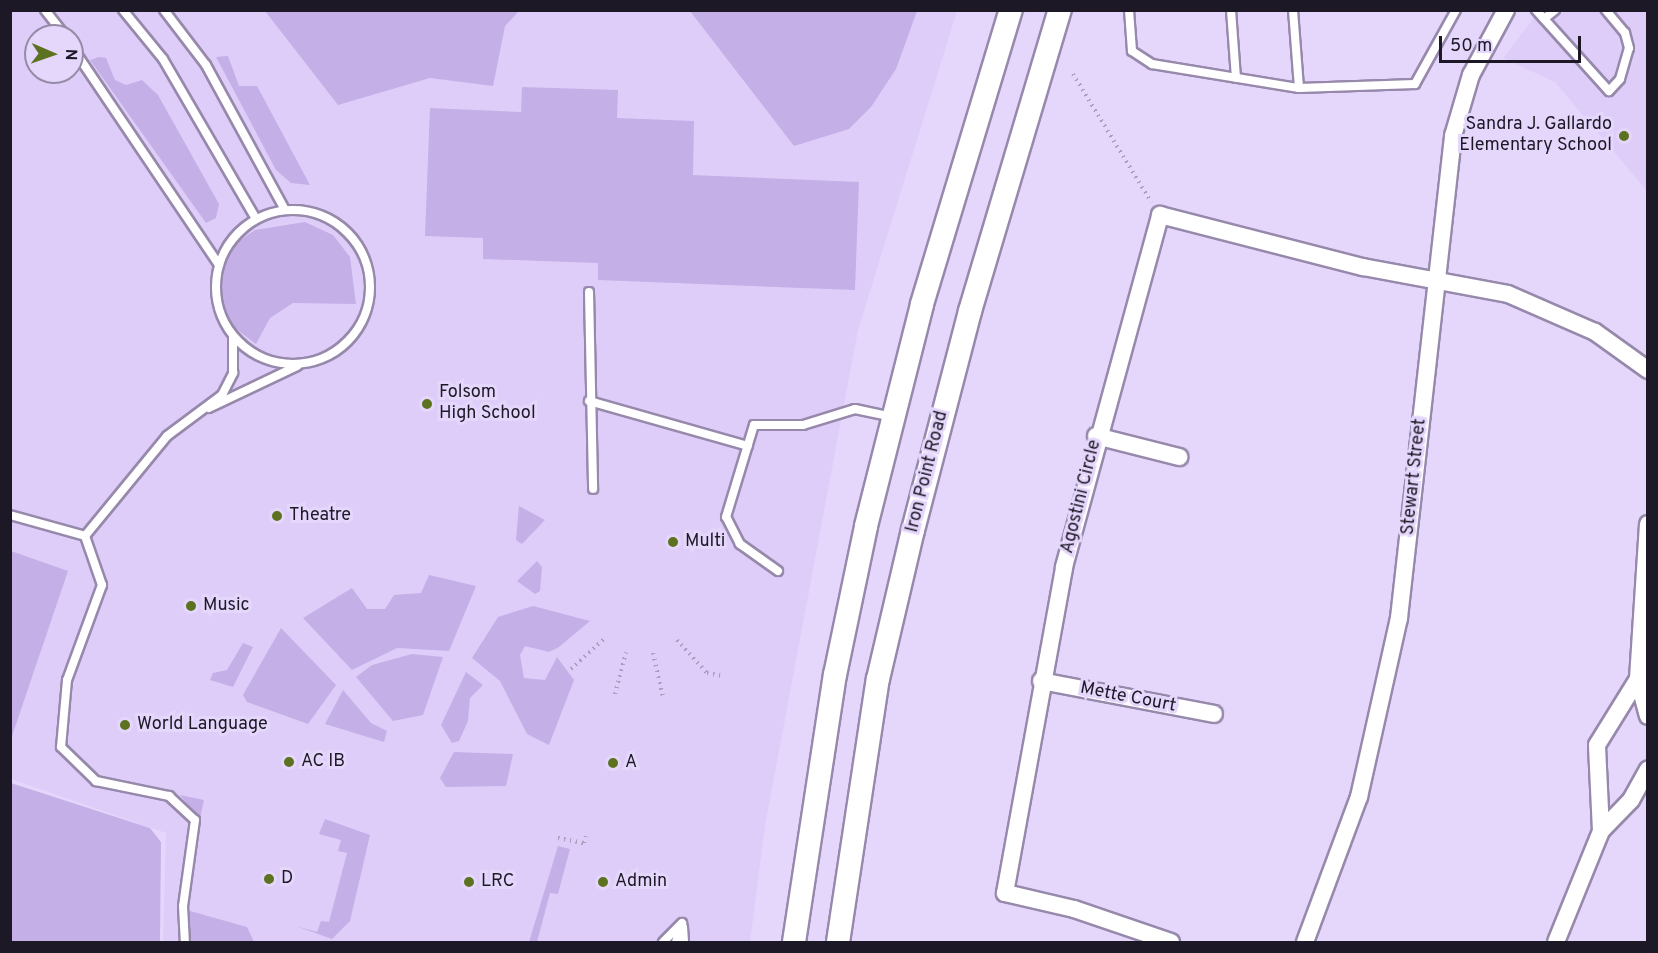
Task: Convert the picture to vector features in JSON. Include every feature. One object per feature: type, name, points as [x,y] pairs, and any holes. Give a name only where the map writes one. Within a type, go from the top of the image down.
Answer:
[{"type":"main road","points":[[794,942],[835,675],[892,417],[1011,10]]},
{"type":"main road","name":"Iron Point Road","points":[[837,942],[878,679],[913,530],[970,311],[1060,10]]},
{"type":"street","name":"Stewart Street","points":[[1305,942],[1359,796],[1382,708],[1399,618],[1437,279],[1461,105],[1484,46],[1506,10]]},
{"type":"street","points":[[1160,215],[1363,267],[1508,294],[1559,313],[1647,370]]},
{"type":"street","name":"Agostini Circle","points":[[1160,215],[1096,436],[1041,681],[1005,893],[1074,909],[1171,942]]},
{"type":"street","points":[[1096,436],[1179,457]]},
{"type":"street","points":[[1647,524],[1638,679],[1647,716]]},
{"type":"street","points":[[1601,831],[1597,745],[1638,679]]},
{"type":"street","name":"Mette Court","points":[[1041,681],[1214,714]]},
{"type":"street","points":[[1556,942],[1601,831],[1631,800],[1647,769]]},
{"type":"lane","points":[[45,10],[56,24]]},
{"type":"lane","points":[[123,10],[163,58],[256,219]]},
{"type":"lane","points":[[164,10],[206,65],[285,210]]},
{"type":"lane","points":[[1129,10],[1132,51],[1152,64],[1299,88],[1415,84],[1456,10]]},
{"type":"lane","points":[[1231,10],[1236,78]]},
{"type":"lane","points":[[1293,10],[1299,88]]},
{"type":"lane","points":[[1536,10],[1609,91],[1627,64],[1629,48],[1625,33],[1605,10]]},
{"type":"lane","points":[[1544,20],[1555,10]]},
{"type":"lane","points":[[84,65],[219,265]]},
{"type":"lane","points":[[85,536],[167,436],[222,395],[233,373],[233,337],[216,295],[219,265],[233,238],[256,219],[285,210],[315,213],[348,234],[364,257],[370,285],[365,314],[351,339],[328,356],[300,364],[202,410]]},
{"type":"lane","points":[[589,292],[589,401],[593,489]]},
{"type":"lane","points":[[233,337],[270,362],[300,364]]},
{"type":"lane","points":[[589,401],[748,446]]},
{"type":"lane","points":[[778,571],[740,544],[726,517],[754,425],[803,425],[855,409],[892,417]]},
{"type":"lane","points":[[10,515],[85,536]]},
{"type":"lane","points":[[85,536],[102,585],[68,680],[61,747],[96,781],[169,796],[195,820],[183,906],[185,942]]},
{"type":"lane","points":[[663,942],[682,923]]},
{"type":"lane","points":[[676,942],[682,923]]},
{"type":"lane","points":[[682,923],[684,942]]},
{"type":"path","points":[[1073,74],[1160,215]]},
{"type":"path","points":[[571,669],[604,639]]},
{"type":"path","points":[[677,640],[707,673],[723,676]]},
{"type":"path","points":[[615,694],[626,652]]},
{"type":"path","points":[[653,653],[663,697]]},
{"type":"path","points":[[558,838],[584,843],[586,836]]},
{"type":"shaded area","name":"Folsom High School","points":[[11,11],[957,11],[858,330],[765,826],[750,942],[163,942],[166,833],[11,779]]},
{"type":"shaded area","points":[[265,11],[519,11],[505,26],[493,86],[430,78],[338,105]]},
{"type":"shaded area","points":[[690,11],[917,11],[896,69],[871,107],[849,129],[794,146]]},
{"type":"shaded area","name":"Sandra J. Gallardo Elementary School","points":[[1539,11],[1647,11],[1647,191],[1555,82],[1503,58]]},
{"type":"shaded area","points":[[228,56],[239,86],[257,86],[310,185],[291,183],[276,170],[216,57]]},
{"type":"shaded area","points":[[99,57],[106,58],[115,80],[126,85],[142,80],[158,95],[219,204],[216,218],[206,223],[90,60]]},
{"type":"shaded area","points":[[522,87],[618,90],[617,118],[694,121],[693,175],[859,182],[855,290],[598,280],[598,263],[483,259],[483,238],[425,236],[430,108],[521,112]]},
{"type":"shaded area","points":[[305,222],[333,235],[350,257],[356,304],[293,303],[270,318],[256,344],[231,325],[222,306],[221,275],[227,258],[239,241],[255,230]]},
{"type":"shaded area","points":[[519,506],[545,520],[522,544],[516,540]]},
{"type":"shaded area","points":[[10,551],[68,571],[11,739]]},
{"type":"shaded area","points":[[537,561],[542,567],[540,591],[535,594],[517,581]]},
{"type":"shaded area","points":[[429,575],[476,586],[449,651],[397,648],[352,670],[303,618],[352,588],[367,609],[385,609],[394,595],[421,593]]},
{"type":"shaded area","points":[[533,606],[590,621],[559,647],[549,652],[525,646],[520,655],[524,678],[545,680],[557,657],[574,680],[549,745],[527,734],[500,681],[472,658],[498,617]]},
{"type":"shaded area","points":[[281,628],[336,685],[308,724],[247,702],[243,695]]},
{"type":"shaded area","points":[[243,643],[253,647],[233,687],[210,680],[213,673],[227,670]]},
{"type":"shaded area","points":[[412,654],[443,657],[423,715],[393,721],[356,677],[372,665]]},
{"type":"shaded area","points":[[466,672],[483,685],[470,698],[468,721],[459,741],[452,743],[441,725]]},
{"type":"shaded area","points":[[343,690],[371,723],[387,731],[384,742],[325,724]]},
{"type":"shaded area","points":[[454,752],[513,754],[506,786],[446,787],[440,778]]},
{"type":"shaded area","points":[[11,783],[150,828],[161,842],[160,942],[11,942]]},
{"type":"shaded area","points":[[180,795],[204,800],[199,822],[197,816]]},
{"type":"shaded area","points":[[325,819],[370,835],[350,921],[332,939],[296,926],[317,932],[321,921],[329,922],[347,853],[338,851],[341,840],[319,834]]},
{"type":"shaded area","points":[[558,846],[570,849],[558,894],[550,893],[537,942],[529,942]]},
{"type":"shaded area","points":[[190,911],[247,927],[254,942],[189,942]]},
{"type":"place","name":"Sandra J. Gallardo Elementary School","points":[[1624,136]]},
{"type":"place","name":"Folsom High School","points":[[427,404]]},
{"type":"place","name":"Theatre","points":[[277,516]]},
{"type":"place","name":"Multi","points":[[673,542]]},
{"type":"place","name":"Music","points":[[191,606]]},
{"type":"place","name":"World Language","points":[[125,725]]},
{"type":"place","name":"AC IB","points":[[289,762]]},
{"type":"place","name":"A","points":[[613,763]]},
{"type":"place","name":"D","points":[[269,879]]},
{"type":"place","name":"LRC","points":[[469,882]]},
{"type":"place","name":"Admin","points":[[603,882]]}]
